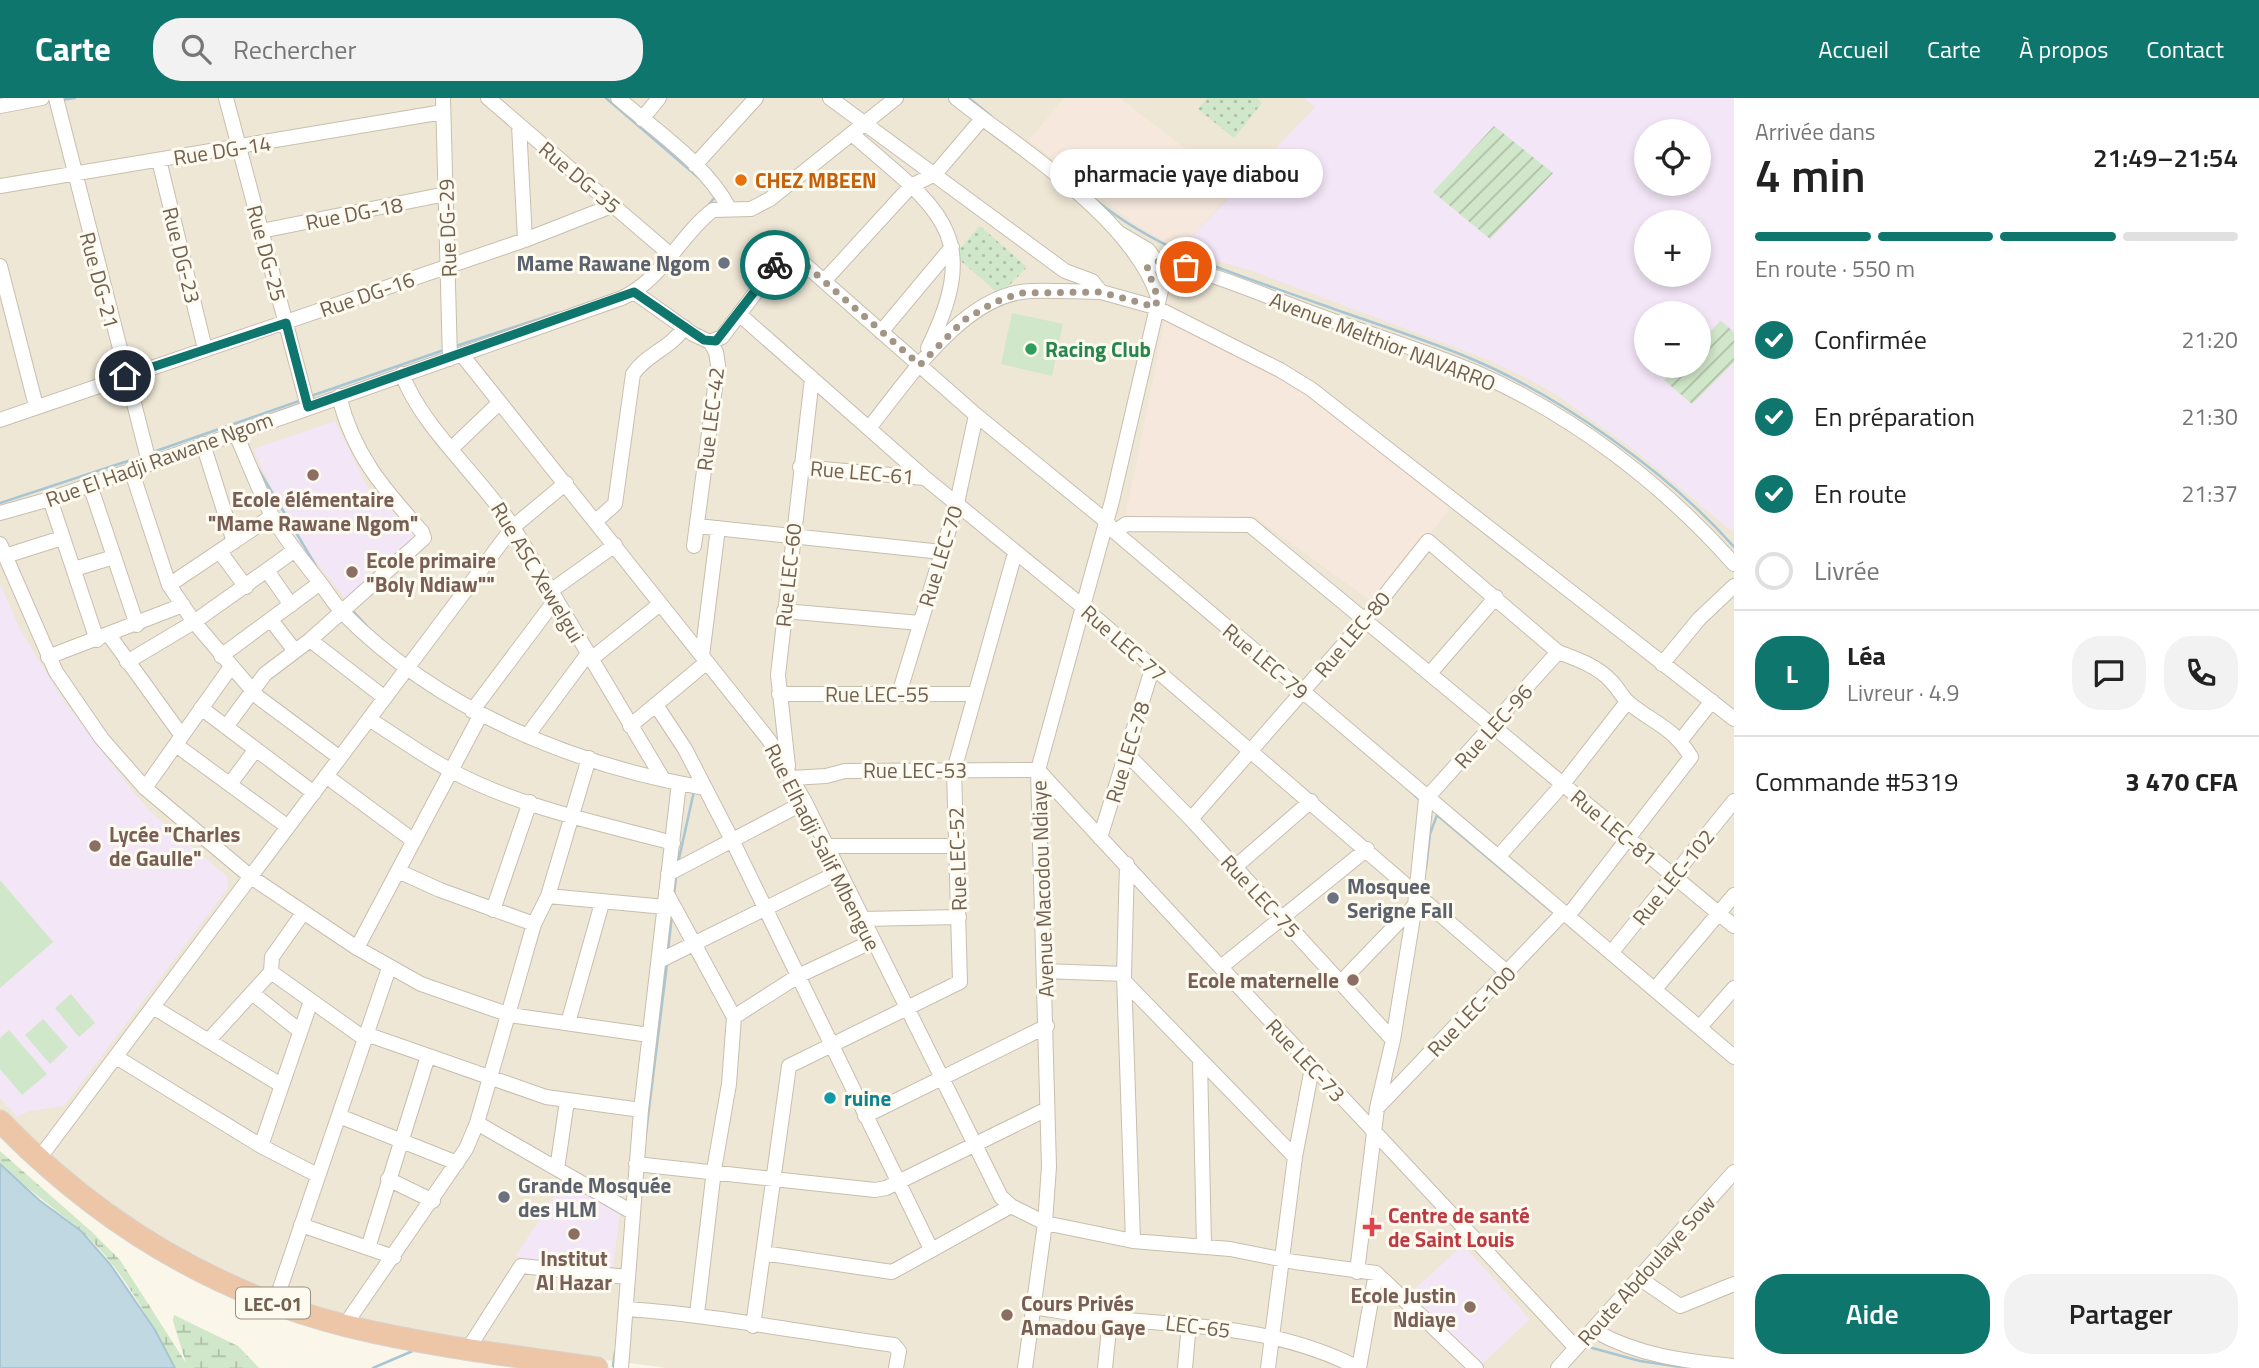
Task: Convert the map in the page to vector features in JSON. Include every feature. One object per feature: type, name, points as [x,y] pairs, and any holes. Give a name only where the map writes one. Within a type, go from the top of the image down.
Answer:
[{"type":"highway","name":"LEC-01","points":[[0,1121],[38,1160],[116,1222],[210,1277],[275,1303],[345,1325],[468,1349],[597,1368]]},
{"type":"street","points":[[0,106],[42,98]]},
{"type":"street","name":"Rue DG-21","points":[[56,98],[73,174],[149,462]]},
{"type":"street","name":"Rue DG-25","points":[[226,98],[308,407]]},
{"type":"street","name":"Rue DG-35","points":[[488,98],[673,256]]},
{"type":"street","points":[[618,98],[695,165],[721,193],[729,208]]},
{"type":"street","points":[[642,119],[659,98]]},
{"type":"street","points":[[695,165],[756,98]]},
{"type":"street","points":[[830,98],[867,122],[1065,271],[1092,281],[1101,292]]},
{"type":"street","name":"Rue El Hadji Rawane Ngom","points":[[0,513],[50,499],[634,292],[673,256],[704,216],[720,207],[751,209],[770,199],[896,98]]},
{"type":"street","points":[[956,98],[1068,186],[1156,270],[1156,302]]},
{"type":"street","name":"Rue DG-14","points":[[0,186],[238,148],[443,105]]},
{"type":"street","name":"Rue DG-29","points":[[443,105],[448,266],[456,357]]},
{"type":"street","points":[[825,281],[911,186],[935,174],[982,119]]},
{"type":"street","points":[[519,125],[525,240]]},
{"type":"street","points":[[852,134],[937,212],[952,247],[953,274],[946,312],[920,365]]},
{"type":"street","name":"Rue DG-23","points":[[159,160],[205,349]]},
{"type":"street","name":"Rue DG-18","points":[[261,231],[446,194]]},
{"type":"street","name":"Rue DG-16","points":[[0,419],[525,240],[614,205]]},
{"type":"street","points":[[881,332],[952,247]]},
{"type":"street","name":"Rue LEC-42","points":[[694,546],[718,365],[710,342],[722,337],[780,260],[795,258],[801,261]]},
{"type":"street","name":"Rue LEC-79","points":[[801,261],[976,415],[1110,526],[1426,799],[1499,856],[1734,1057]]},
{"type":"street","points":[[0,266],[36,406]]},
{"type":"street","name":"Avenue Melthior NAVARRO","points":[[1156,270],[1186,267],[1455,365],[1529,398],[1578,429],[1641,476],[1703,531],[1734,564]]},
{"type":"street","points":[[869,428],[920,365],[964,320],[1007,297],[1031,291],[1101,292],[1156,302],[1311,389],[1734,719]]},
{"type":"street","points":[[634,292],[710,342]]},
{"type":"street","name":"Avenue Macodou Ndiaye","points":[[1029,1367],[1049,1167],[1038,770],[1082,606],[1110,526],[1156,313],[1156,302]]},
{"type":"street","name":"Rue LEC-77","points":[[739,314],[925,478],[1082,606],[1153,666],[1212,721],[1252,751],[1367,849],[1415,899],[1508,973]]},
{"type":"street","points":[[596,521],[615,504],[633,374],[640,362],[675,340],[684,327]]},
{"type":"street","name":"Rue Elhadji Salif Mbengue","points":[[456,357],[499,403],[566,483],[769,740],[805,802],[974,1147],[995,1187],[1011,1206],[1045,1223],[1133,1241],[1204,1246],[1376,1273]]},
{"type":"street","name":"Rue ASC Xewelgui","points":[[402,374],[415,403],[513,527],[663,779]]},
{"type":"street","name":"Rue LEC-60","points":[[790,775],[779,694],[784,611],[812,378]]},
{"type":"street","points":[[226,727],[265,674],[310,640],[424,538],[422,531],[368,469],[345,419],[339,396]]},
{"type":"street","points":[[453,448],[499,403]]},
{"type":"street","name":"Rue LEC-70","points":[[899,694],[957,503],[976,415]]},
{"type":"street","points":[[235,432],[272,516],[295,550],[342,612],[407,668],[476,713],[527,736],[589,758],[705,788]]},
{"type":"street","points":[[203,443],[234,542]]},
{"type":"street","name":"Rue LEC-61","points":[[800,467],[925,478]]},
{"type":"street","points":[[131,469],[169,585],[194,622],[251,691],[340,758]]},
{"type":"street","points":[[38,1160],[513,527],[566,483]]},
{"type":"street","points":[[90,485],[136,625]]},
{"type":"street","points":[[50,499],[62,538],[103,637],[127,662],[179,741],[230,784],[288,827]]},
{"type":"street","points":[[169,585],[272,516]]},
{"type":"street","name":"Rue LEC-81","points":[[1110,526],[1250,525],[1431,672],[1734,926]]},
{"type":"street","points":[[697,526],[942,552]]},
{"type":"street","points":[[630,726],[705,659],[718,528]]},
{"type":"street","points":[[62,538],[3,550],[48,657],[85,717],[145,788],[251,877],[389,968],[430,988],[510,1015],[649,1035]]},
{"type":"street","name":"Rue LEC-80","points":[[1191,819],[1366,619],[1429,541],[1496,597]]},
{"type":"street","points":[[357,948],[451,771],[476,713],[554,594],[615,545]]},
{"type":"street","points":[[127,662],[194,622],[268,572],[295,550]]},
{"type":"street","points":[[220,552],[246,587]]},
{"type":"street","name":"Rue LEC-52","points":[[774,1177],[789,1066],[960,982],[954,770],[1015,552]]},
{"type":"street","points":[[74,569],[114,556]]},
{"type":"street","points":[[268,572],[291,605]]},
{"type":"street","points":[[221,656],[320,583]]},
{"type":"street","points":[[1662,664],[1699,619],[1734,586]]},
{"type":"street","points":[[1431,672],[1496,597],[1558,652],[1580,660],[1606,676],[1627,702],[1652,716],[1681,740],[1712,702]]},
{"type":"street","points":[[527,736],[588,657],[660,604]]},
{"type":"street","points":[[48,657],[183,605]]},
{"type":"street","points":[[784,611],[920,623]]},
{"type":"street","points":[[271,620],[295,651]]},
{"type":"street","points":[[310,640],[385,698]]},
{"type":"street","name":"Rue LEC-96","points":[[1426,799],[1494,727],[1558,652]]},
{"type":"street","name":"Rue LEC-78","points":[[1100,838],[1153,666]]},
{"type":"street","points":[[145,788],[230,668]]},
{"type":"street","name":"Rue LEC-55","points":[[779,694],[975,694]]},
{"type":"street","points":[[1499,856],[1563,784],[1627,702]]},
{"type":"street","points":[[656,705],[733,842],[930,1249]]},
{"type":"street","points":[[201,708],[314,793]]},
{"type":"street","points":[[369,719],[451,771],[573,816],[673,843]]},
{"type":"street","name":"Rue LEC-100","points":[[1377,1108],[1566,914],[1691,758],[1681,740]]},
{"type":"street","points":[[230,784],[256,750]]},
{"type":"street","name":"Rue LEC-75","points":[[1127,754],[1191,819],[1394,1040]]},
{"type":"street","points":[[345,1325],[433,1201],[457,1163],[477,1123],[534,924],[548,896],[589,758]]},
{"type":"street","name":"Rue LEC-53","points":[[790,775],[826,776],[845,771],[1038,770]]},
{"type":"street","name":"Rue LEC-73","points":[[1038,770],[1312,1068],[1374,1130],[1576,1348]]},
{"type":"street","points":[[326,776],[414,841]]},
{"type":"street","points":[[621,1368],[641,1110],[679,783]]},
{"type":"street","points":[[1357,1272],[1377,1108],[1394,1040],[1415,899],[1426,799]]},
{"type":"street","points":[[1234,868],[1311,801]]},
{"type":"street","name":"Rue LEC-102","points":[[1611,953],[1734,801]]},
{"type":"street","points":[[493,911],[530,802]]},
{"type":"street","points":[[668,874],[805,802]]},
{"type":"street","points":[[827,846],[958,846]]},
{"type":"street","points":[[1221,967],[1367,849]]},
{"type":"street","points":[[1127,864],[1125,978],[1133,1241]]},
{"type":"street","points":[[398,871],[493,911],[534,924]]},
{"type":"street","points":[[659,961],[839,872]]},
{"type":"street","points":[[666,892],[734,1017],[729,1084],[714,1170],[697,1314]]},
{"type":"street","points":[[1655,989],[1734,895]]},
{"type":"street","points":[[548,896],[665,907]]},
{"type":"street","points":[[1341,982],[1415,899]]},
{"type":"street","points":[[568,1023],[602,903]]},
{"type":"street","points":[[209,1040],[271,972],[272,957],[303,913]]},
{"type":"street","points":[[862,919],[959,917]]},
{"type":"street","points":[[734,1017],[799,976],[873,941]]},
{"type":"street","points":[[275,1303],[389,968]]},
{"type":"street","points":[[1044,971],[1125,978],[1200,1061],[1295,1157]]},
{"type":"street","points":[[271,972],[365,1036],[567,1101],[641,1110]]},
{"type":"street","points":[[1700,1027],[1734,988]]},
{"type":"street","points":[[252,993],[300,1031]]},
{"type":"street","points":[[261,1146],[311,1000]]},
{"type":"street","points":[[153,1007],[281,1085]]},
{"type":"street","points":[[865,1116],[1047,1026]]},
{"type":"street","points":[[368,1248],[428,1056]]},
{"type":"street","points":[[116,1057],[261,1146],[317,1175]]},
{"type":"street","points":[[1200,1061],[1204,1246]]},
{"type":"street","points":[[1268,1368],[1295,1157],[1312,1068]]},
{"type":"street","points":[[557,1168],[567,1101]]},
{"type":"street","points":[[636,1164],[714,1170],[862,1190],[886,1188],[1047,1109]]},
{"type":"street","points":[[338,1116],[457,1163]]},
{"type":"street","points":[[477,1123],[632,1212]]},
{"type":"street","name":"Route Abdoulaye Sow","points":[[1558,1368],[1595,1331],[1734,1172]]},
{"type":"street","points":[[753,1326],[774,1177]]},
{"type":"street","points":[[388,1179],[433,1201]]},
{"type":"street","points":[[763,1253],[886,1272],[1011,1206]]},
{"type":"street","points":[[301,1225],[394,1256]]},
{"type":"street","points":[[468,1349],[521,1266],[628,1277]]},
{"type":"street","points":[[1376,1273],[1466,1365]]},
{"type":"street","points":[[1359,1368],[1376,1273]]},
{"type":"street","points":[[1639,1278],[1680,1306],[1734,1284]]},
{"type":"street","name":"LEC-65","points":[[1033,1307],[1110,1319],[1189,1323],[1273,1337],[1325,1352],[1359,1368]]},
{"type":"street","points":[[626,1309],[697,1314],[753,1326],[894,1345],[899,1352],[896,1368]]},
{"type":"street","points":[[1105,1368],[1110,1319]]},
{"type":"street","points":[[1185,1368],[1189,1323]]},
{"type":"street","points":[[1595,1331],[1632,1349],[1674,1364],[1730,1367]]},
{"type":"shaded area","points":[[0,98],[1734,98],[1734,1368],[667,1368],[449,1339],[298,1304],[208,1268],[90,1195],[0,1114]]},
{"type":"shaded area","points":[[1064,98],[1120,98],[1236,188],[1179,250],[1133,223],[1029,140]]},
{"type":"shaded area","points":[[1304,98],[1734,98],[1734,533],[1638,453],[1554,393],[1528,379],[1486,359],[1252,271],[1179,250],[1315,107]]},
{"type":"shaded area","points":[[1166,315],[1304,375],[1460,495],[1376,605],[1254,516],[1126,524],[1127,507]]},
{"type":"shaded area","points":[[335,421],[368,488],[415,533],[412,543],[347,601],[293,533],[253,449]]},
{"type":"shaded area","name":"Lycée \"Charles de Gaulle\"","points":[[0,584],[20,629],[61,697],[134,793],[154,815],[227,876],[228,888],[64,1106],[29,1111],[17,1117],[0,1098]]},
{"type":"shaded area","name":"Institut Al Hazar","points":[[564,1181],[620,1213],[613,1268],[529,1261],[516,1256]]},
{"type":"shaded area","name":"Ecole Justin Ndiaye","points":[[1463,1245],[1530,1319],[1482,1364],[1407,1296]]},
{"type":"green space","points":[[1207,98],[1257,98],[1262,103],[1234,138],[1198,109]]},
{"type":"green space","points":[[1494,126],[1553,173],[1490,239],[1433,192]]},
{"type":"green space","points":[[980,226],[1027,267],[1000,295],[954,255]]},
{"type":"green space","name":"Racing Club","points":[[1012,313],[1063,324],[1052,376],[1001,364]]},
{"type":"green space","points":[[1721,321],[1734,332],[1734,362],[1692,404],[1664,380],[1711,378],[1711,331]]},
{"type":"green space","points":[[0,880],[53,942],[0,988]]},
{"type":"green space","points":[[71,994],[95,1023],[79,1037],[55,1008]]},
{"type":"green space","points":[[43,1019],[68,1047],[50,1064],[25,1035]]},
{"type":"green space","points":[[9,1030],[47,1074],[22,1095],[0,1069],[0,1038]]},
{"type":"green space","points":[[0,1151],[120,1260],[186,1363],[173,1321],[174,1315],[238,1346],[259,1368],[175,1368],[145,1313],[108,1259],[80,1230],[0,1164]]},
{"type":"water","points":[[0,1164],[39,1200],[81,1231],[110,1264],[155,1330],[175,1368],[0,1368]]},
{"type":"waterway","points":[[61,100],[75,98]]},
{"type":"waterway","points":[[606,98],[699,178]]},
{"type":"waterway","points":[[969,98],[991,116]]},
{"type":"waterway","points":[[706,208],[715,197]]},
{"type":"waterway","points":[[1097,201],[1122,219],[1175,249],[1259,283],[1467,357],[1538,392],[1611,438],[1645,464],[1678,491],[1734,547]]},
{"type":"waterway","points":[[453,347],[557,313]]},
{"type":"waterway","points":[[311,396],[444,350]]},
{"type":"waterway","points":[[153,452],[302,400]]},
{"type":"waterway","points":[[0,503],[143,456]]},
{"type":"waterway","points":[[257,467],[316,566]]},
{"type":"waterway","points":[[351,609],[366,625]]},
{"type":"waterway","points":[[1408,789],[1421,801]]},
{"type":"waterway","points":[[678,863],[694,791]]},
{"type":"waterway","points":[[1426,868],[1430,834],[1437,815],[1556,915]]},
{"type":"waterway","points":[[674,894],[676,877]]},
{"type":"waterway","points":[[840,888],[853,914]]},
{"type":"waterway","points":[[668,950],[672,915]]},
{"type":"waterway","points":[[645,1141],[667,964]]},
{"type":"waterway","points":[[1585,1346],[1640,1361],[1687,1368]]},
{"type":"waterway","points":[[373,1368],[415,1350]]},
{"type":"waterway","points":[[613,1366],[615,1352]]},
{"type":"way so far","points":[[775,265],[787,257],[801,261],[920,365],[964,320],[1007,297],[1031,291],[1101,292],[1155,307],[1158,298],[1147,268],[1159,261],[1186,267]]},
{"type":"place","name":"CHEZ MBEEN","points":[[741,180]]},
{"type":"place","name":"Mame Rawane Ngom","points":[[724,263]]},
{"type":"place","name":"pharmacie yaye diabou","points":[[1186,267]]},
{"type":"place","name":"Racing Club","points":[[1031,349]]},
{"type":"place","name":"Ecole élémentaire \"Mame Rawane Ngom\"","points":[[313,475]]},
{"type":"place","name":"Ecole primaire \"Boly Ndiaw\"\"","points":[[352,572]]},
{"type":"place","name":"Lycée \"Charles de Gaulle\"","points":[[95,846]]},
{"type":"place","name":"Mosquee Serigne Fall","points":[[1333,898]]},
{"type":"place","name":"Ecole maternelle","points":[[1353,980]]},
{"type":"place","name":"ruine","points":[[830,1098]]},
{"type":"place","name":"Grande Mosquée des HLM","points":[[504,1197]]},
{"type":"place","name":"Centre de santé de Saint Louis","points":[[1372,1227]]},
{"type":"place","name":"Institut Al Hazar","points":[[574,1234]]},
{"type":"place","name":"Ecole Justin Ndiaye","points":[[1470,1307]]},
{"type":"place","name":"Cours Privés Amadou Gaye","points":[[1007,1315]]},
{"type":"route","points":[[125,376],[286,323],[308,407],[634,292],[693,334],[710,342],[716,341],[722,337],[775,265]]}]
